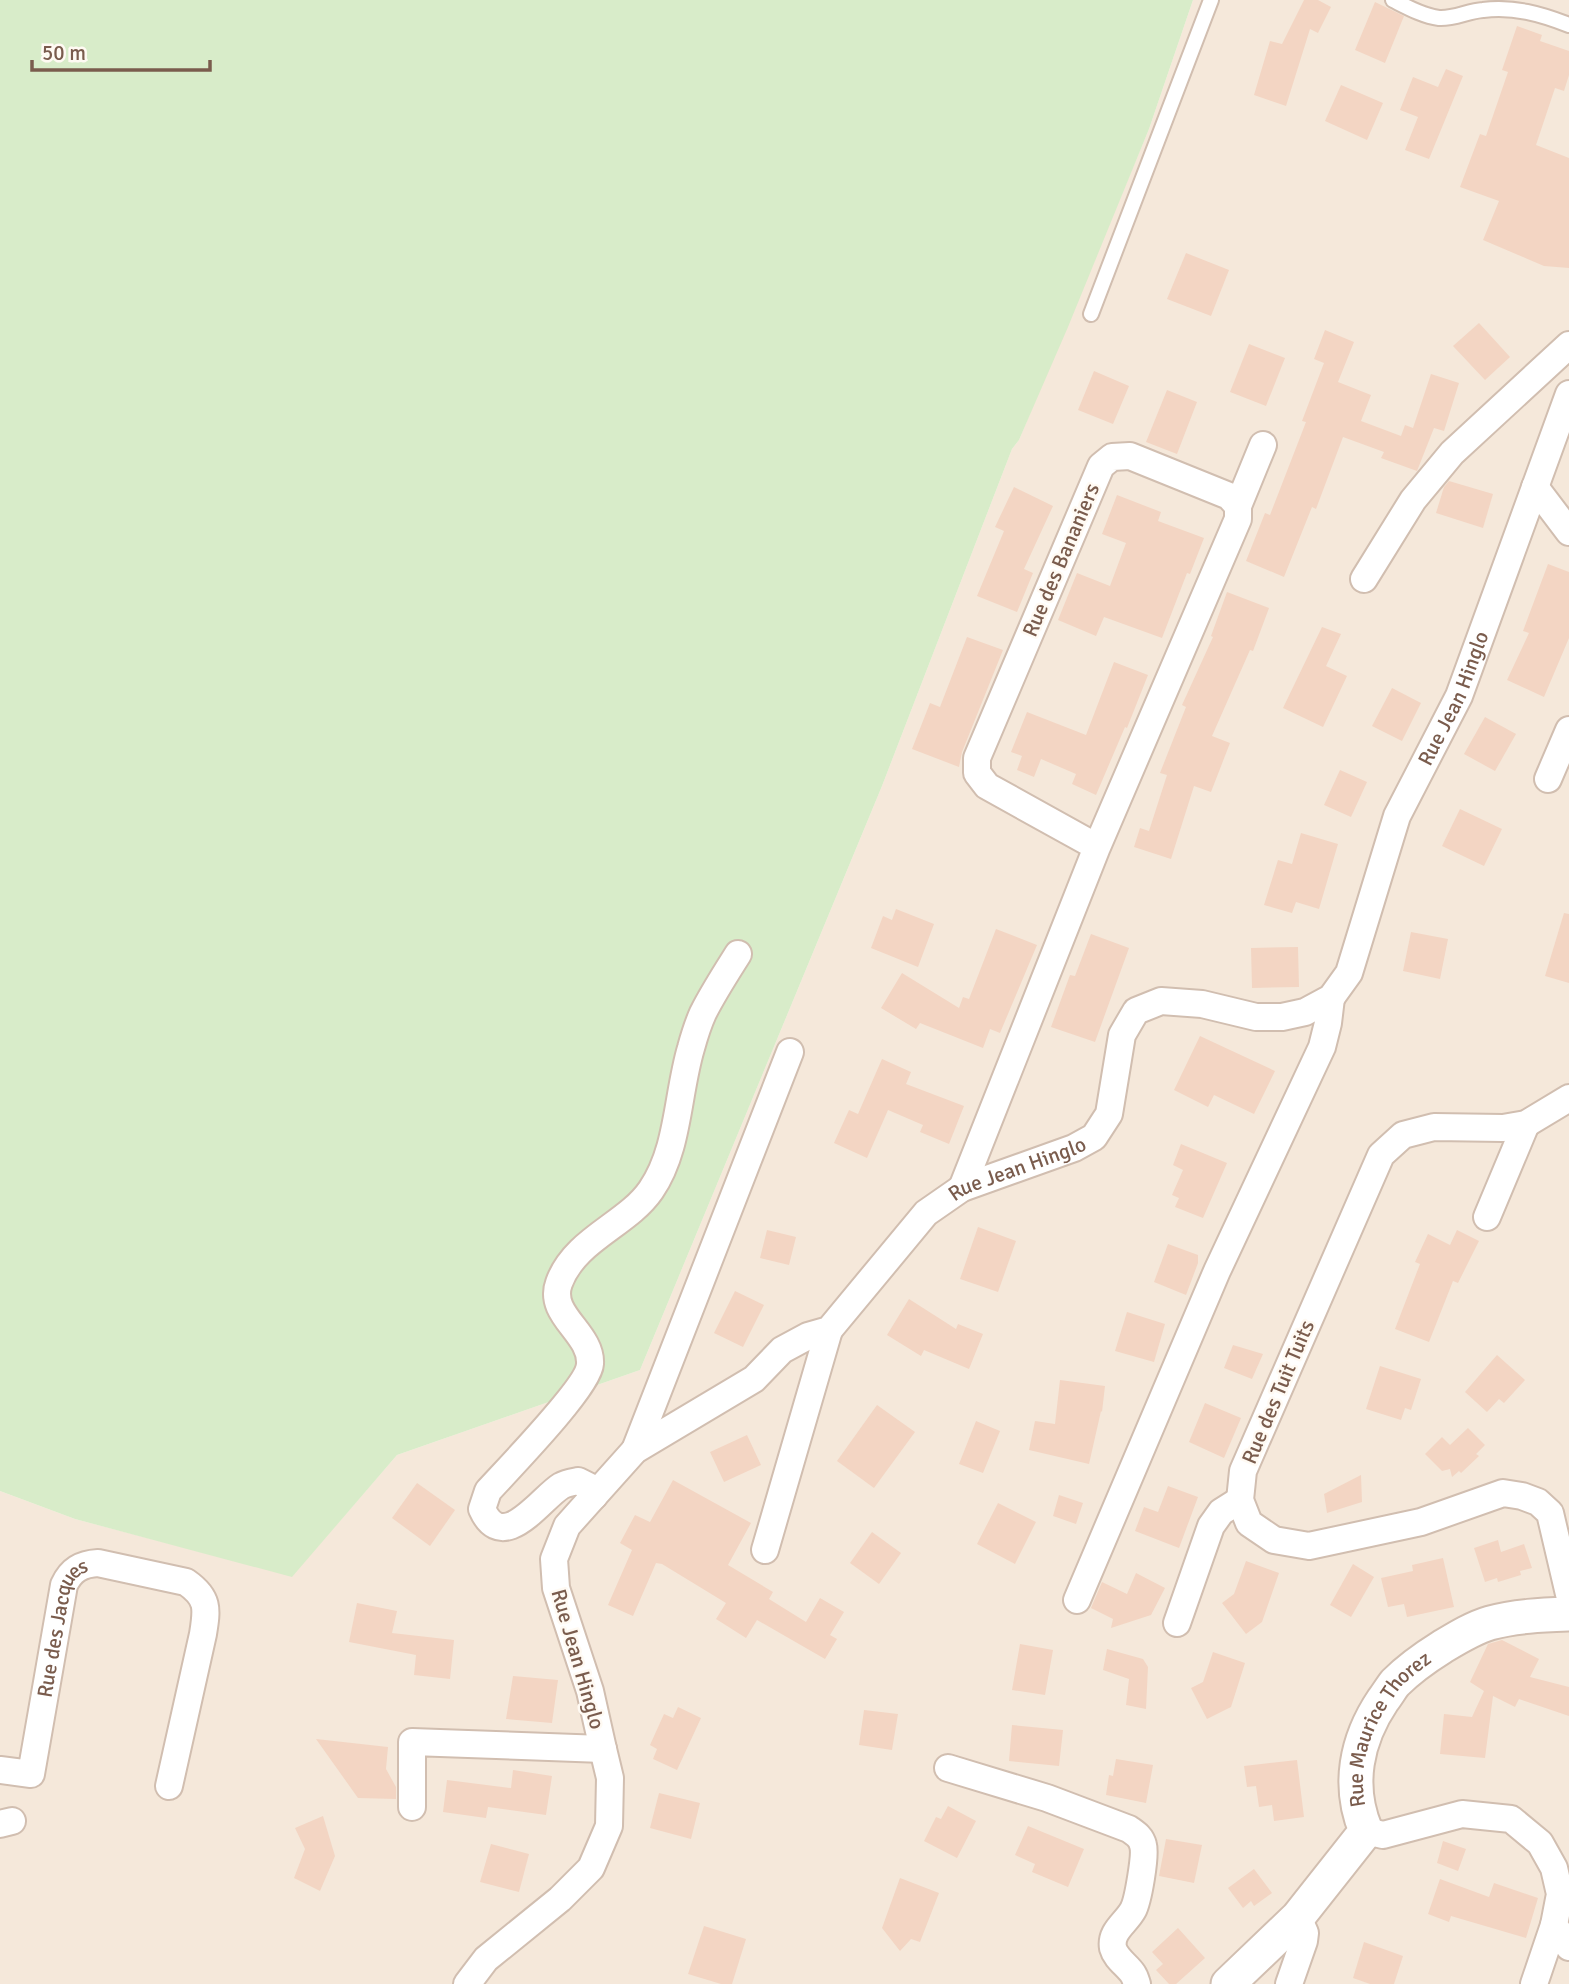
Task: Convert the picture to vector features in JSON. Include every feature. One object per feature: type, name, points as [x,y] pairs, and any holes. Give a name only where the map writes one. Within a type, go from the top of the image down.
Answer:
[{"type":"street","points":[[1364,579],[1413,500],[1452,453],[1569,345]]},
{"type":"street","name":"Rue Jean Hinglo","points":[[765,1550],[829,1330],[926,1213],[962,1188],[1074,1148],[1094,1137],[1109,1114],[1122,1035],[1136,1011],[1161,1001],[1202,1004],[1256,1017],[1282,1017],[1305,1012],[1331,998],[1349,973],[1397,816],[1459,696],[1569,394]]},
{"type":"street","points":[[962,1188],[1097,847],[1238,519],[1238,506],[1263,445]]},
{"type":"street","name":"Rue des Bananiers","points":[[1097,847],[987,786],[977,773],[977,758],[1101,466],[1112,457],[1130,456],[1229,496],[1238,506]]},
{"type":"street","points":[[1535,487],[1569,532]]},
{"type":"street","points":[[1548,779],[1569,730]]},
{"type":"street","points":[[594,1496],[590,1487],[578,1480],[562,1485],[528,1516],[511,1526],[495,1525],[487,1520],[482,1509],[488,1491],[578,1389],[590,1367],[590,1356],[584,1339],[562,1312],[557,1299],[559,1283],[586,1245],[638,1206],[659,1176],[675,1128],[690,1050],[702,1014],[738,954]]},
{"type":"street","name":"Rue Jean Hinglo","points":[[1077,1600],[1217,1271],[1322,1047],[1331,998]]},
{"type":"street","points":[[635,1450],[790,1052]]},
{"type":"street","name":"Rue des Tuit Tuits","points":[[1240,1500],[1243,1471],[1381,1155],[1403,1135],[1434,1127],[1503,1128],[1526,1124],[1569,1098]]},
{"type":"street","points":[[1487,1217],[1526,1124]]},
{"type":"street","name":"Rue Jean Hinglo","points":[[467,1984],[486,1959],[560,1899],[591,1868],[609,1826],[610,1777],[590,1692],[556,1588],[554,1559],[567,1526],[635,1450],[754,1379],[782,1350],[808,1336],[829,1330]]},
{"type":"street","points":[[1177,1623],[1210,1526],[1221,1512],[1240,1500],[1249,1523],[1274,1540],[1309,1546],[1421,1522],[1503,1493],[1521,1496],[1538,1502],[1550,1513],[1564,1556],[1569,1594]]},
{"type":"street","name":"Rue des Jacques","points":[[0,1770],[31,1774],[64,1585],[68,1576],[76,1569],[86,1564],[98,1563],[186,1583],[196,1589],[205,1604],[203,1634],[169,1786]]},
{"type":"street","name":"Rue Maurice Thorez","points":[[1227,1984],[1298,1917],[1366,1831],[1356,1791],[1358,1756],[1369,1720],[1395,1684],[1439,1649],[1489,1623],[1534,1615],[1569,1614]]},
{"type":"street","points":[[412,1807],[412,1742],[603,1749]]},
{"type":"street","points":[[948,1768],[1047,1798],[1129,1829],[1139,1836],[1144,1847],[1144,1856],[1135,1908],[1119,1928],[1113,1947],[1137,1984]]},
{"type":"street","points":[[1366,1831],[1383,1835],[1462,1814],[1511,1819],[1540,1843],[1554,1868],[1560,1895],[1554,1925],[1534,1984]]},
{"type":"street","points":[[1289,1984],[1304,1941],[1305,1933],[1298,1917]]},
{"type":"street","points":[[1554,1925],[1569,1947]]},
{"type":"lane","points":[[1091,314],[1211,0]]},
{"type":"lane","points":[[1392,0],[1417,12],[1440,18],[1482,10],[1518,9],[1569,25]]},
{"type":"shaded area","points":[[1193,0],[1569,0],[1569,1984],[0,1984],[0,1491],[75,1519],[292,1576],[397,1455],[640,1370],[882,786],[1012,449],[1019,440],[1149,129]]},
{"type":"green space","points":[[0,0],[1193,0],[1149,129],[1068,327],[1019,440],[1012,449],[882,786],[640,1370],[397,1455],[292,1577],[75,1519],[0,1491]]},
{"type":"building","points":[[1304,0],[1318,0],[1331,7],[1318,33],[1310,29],[1286,106],[1254,95],[1270,41],[1282,44]]},
{"type":"building","points":[[1375,2],[1404,16],[1385,63],[1355,50]]},
{"type":"building","points":[[1517,26],[1542,35],[1540,41],[1569,51],[1569,75],[1564,91],[1555,88],[1536,145],[1569,158],[1569,268],[1544,266],[1483,240],[1499,201],[1460,187],[1480,134],[1486,136],[1508,72],[1502,70]]},
{"type":"building","points":[[1446,69],[1463,76],[1429,159],[1405,150],[1418,117],[1400,110],[1413,77],[1438,87]]},
{"type":"building","points":[[1341,85],[1383,103],[1367,140],[1325,121]]},
{"type":"building","points":[[1186,253],[1229,270],[1211,316],[1167,299]]},
{"type":"building","points":[[1479,323],[1510,357],[1485,380],[1453,346]]},
{"type":"building","points":[[1325,330],[1354,342],[1338,382],[1371,395],[1361,421],[1401,436],[1405,425],[1413,428],[1431,374],[1459,383],[1444,431],[1434,428],[1417,471],[1381,458],[1384,452],[1343,437],[1316,509],[1312,507],[1284,577],[1246,561],[1265,513],[1270,515],[1306,422],[1302,421],[1324,363],[1314,359]]},
{"type":"building","points":[[1249,344],[1285,358],[1266,406],[1230,392]]},
{"type":"building","points":[[1094,371],[1129,386],[1113,424],[1078,410]]},
{"type":"building","points":[[1167,390],[1197,402],[1177,454],[1146,442]]},
{"type":"building","points":[[1449,481],[1493,494],[1483,528],[1436,513],[1444,487]]},
{"type":"building","points":[[1014,487],[1053,506],[1024,569],[1033,573],[1017,612],[977,596],[1004,531],[995,527]]},
{"type":"building","points":[[1117,495],[1161,512],[1158,521],[1204,538],[1190,574],[1187,573],[1162,638],[1104,617],[1096,636],[1058,620],[1077,573],[1110,586],[1126,543],[1102,534]]},
{"type":"building","points":[[1548,564],[1569,572],[1569,638],[1544,697],[1507,680],[1529,633],[1523,631]]},
{"type":"building","points":[[1227,592],[1269,608],[1253,651],[1250,650],[1212,736],[1230,743],[1211,792],[1194,786],[1171,859],[1134,847],[1140,828],[1149,831],[1167,775],[1160,773],[1186,707],[1182,705],[1213,637],[1211,636]]},
{"type":"building","points":[[1322,627],[1341,634],[1326,666],[1347,676],[1323,727],[1283,708]]},
{"type":"building","points":[[967,637],[1003,650],[962,752],[959,767],[912,749],[930,703],[940,707]]},
{"type":"building","points":[[1114,662],[1148,675],[1096,795],[1072,784],[1076,774],[1041,759],[1034,777],[1017,770],[1022,756],[1011,752],[1027,712],[1086,735]]},
{"type":"building","points":[[1392,688],[1421,703],[1402,741],[1372,726]]},
{"type":"building","points":[[1485,717],[1516,734],[1495,771],[1464,754]]},
{"type":"building","points":[[1340,770],[1367,782],[1351,817],[1324,805]]},
{"type":"building","points":[[1460,809],[1502,829],[1484,866],[1442,846]]},
{"type":"building","points":[[1301,833],[1338,844],[1319,909],[1296,902],[1292,913],[1264,905],[1278,860],[1292,864]]},
{"type":"building","points":[[896,909],[934,924],[918,967],[871,948],[883,916],[892,920]]},
{"type":"building","points":[[1564,913],[1569,914],[1569,983],[1545,976]]},
{"type":"building","points":[[996,929],[1037,945],[1000,1033],[990,1029],[983,1048],[920,1023],[916,1029],[881,1008],[902,973],[959,1008],[963,997],[969,999]]},
{"type":"building","points":[[1411,932],[1448,939],[1440,979],[1403,971]]},
{"type":"building","points":[[1091,934],[1129,948],[1095,1042],[1051,1027],[1070,975],[1075,976]]},
{"type":"building","points":[[1298,947],[1299,987],[1252,988],[1251,948]]},
{"type":"building","points":[[1200,1036],[1275,1071],[1254,1114],[1214,1095],[1208,1107],[1174,1090]]},
{"type":"building","points":[[882,1059],[911,1072],[906,1084],[964,1106],[949,1144],[920,1132],[923,1125],[888,1110],[867,1158],[834,1143],[849,1110],[858,1114]]},
{"type":"building","points":[[1181,1144],[1227,1163],[1203,1218],[1175,1207],[1179,1198],[1172,1195],[1183,1170],[1173,1165]]},
{"type":"building","points":[[978,1227],[1016,1241],[998,1292],[960,1279]]},
{"type":"building","points":[[767,1230],[796,1237],[789,1265],[760,1258]]},
{"type":"building","points":[[1457,1230],[1479,1241],[1458,1283],[1453,1281],[1429,1342],[1395,1329],[1420,1264],[1415,1262],[1428,1234],[1450,1245]]},
{"type":"building","points":[[1168,1244],[1198,1255],[1198,1263],[1186,1295],[1154,1282]]},
{"type":"building","points":[[735,1291],[764,1305],[743,1347],[714,1333]]},
{"type":"building","points":[[909,1299],[956,1329],[958,1324],[983,1334],[969,1369],[924,1350],[921,1356],[887,1335]]},
{"type":"building","points":[[1127,1312],[1165,1324],[1154,1362],[1115,1351]]},
{"type":"building","points":[[1233,1345],[1263,1354],[1252,1379],[1224,1368]]},
{"type":"building","points":[[1497,1355],[1525,1380],[1504,1403],[1499,1399],[1487,1412],[1465,1392]]},
{"type":"building","points":[[1380,1366],[1421,1379],[1411,1410],[1405,1408],[1401,1420],[1366,1409]]},
{"type":"building","points":[[1060,1380],[1105,1386],[1102,1412],[1089,1464],[1029,1450],[1035,1421],[1055,1424]]},
{"type":"building","points":[[1205,1403],[1241,1418],[1224,1458],[1189,1442]]},
{"type":"building","points":[[877,1405],[915,1432],[874,1488],[837,1461]]},
{"type":"building","points":[[976,1421],[1000,1431],[983,1473],[959,1464]]},
{"type":"building","points":[[1468,1428],[1485,1445],[1476,1454],[1479,1456],[1461,1473],[1459,1471],[1452,1477],[1450,1469],[1442,1471],[1425,1454],[1442,1437],[1450,1445]]},
{"type":"building","points":[[747,1435],[761,1465],[724,1482],[710,1452]]},
{"type":"building","points":[[1361,1475],[1362,1502],[1327,1513],[1324,1494]]},
{"type":"building","points":[[673,1480],[751,1523],[728,1565],[773,1592],[769,1599],[806,1622],[820,1598],[844,1612],[830,1635],[837,1639],[825,1659],[757,1620],[746,1638],[716,1619],[726,1603],[662,1564],[656,1563],[633,1616],[608,1605],[632,1550],[620,1543],[635,1515],[650,1522]]},
{"type":"building","points":[[417,1483],[455,1510],[430,1546],[392,1518]]},
{"type":"building","points":[[1168,1486],[1198,1497],[1179,1548],[1135,1531],[1144,1507],[1158,1512]]},
{"type":"building","points":[[1059,1495],[1083,1503],[1076,1524],[1053,1516]]},
{"type":"building","points":[[998,1503],[1036,1522],[1015,1564],[977,1544]]},
{"type":"building","points":[[872,1532],[901,1553],[879,1584],[850,1563]]},
{"type":"building","points":[[1498,1540],[1501,1552],[1524,1544],[1532,1568],[1520,1571],[1521,1575],[1498,1582],[1497,1578],[1485,1582],[1474,1548]]},
{"type":"building","points":[[1443,1558],[1454,1607],[1407,1617],[1404,1604],[1388,1607],[1381,1578],[1413,1571],[1412,1565]]},
{"type":"building","points":[[1246,1561],[1279,1573],[1262,1622],[1246,1634],[1222,1603],[1234,1594]]},
{"type":"building","points":[[1353,1564],[1374,1577],[1351,1617],[1330,1605]]},
{"type":"building","points":[[1136,1573],[1165,1588],[1151,1615],[1111,1628],[1113,1619],[1091,1608],[1102,1582],[1127,1594]]},
{"type":"building","points":[[357,1603],[397,1611],[392,1633],[454,1640],[450,1679],[414,1675],[416,1655],[349,1642]]},
{"type":"building","points":[[1502,1640],[1539,1659],[1530,1677],[1569,1687],[1569,1716],[1519,1699],[1515,1707],[1493,1696],[1485,1758],[1440,1754],[1444,1714],[1472,1717],[1484,1691],[1470,1682],[1488,1644]]},
{"type":"building","points":[[1020,1644],[1053,1650],[1045,1695],[1012,1690]]},
{"type":"building","points":[[1107,1649],[1143,1659],[1148,1667],[1146,1709],[1126,1705],[1129,1679],[1103,1670]]},
{"type":"building","points":[[1213,1652],[1245,1663],[1231,1707],[1207,1719],[1191,1688],[1203,1682]]},
{"type":"building","points":[[513,1676],[558,1680],[552,1723],[506,1719]]},
{"type":"building","points":[[678,1707],[701,1718],[677,1770],[653,1759],[657,1749],[650,1745],[664,1714],[673,1718]]},
{"type":"building","points":[[864,1710],[898,1714],[892,1750],[859,1745]]},
{"type":"building","points":[[1012,1725],[1063,1730],[1059,1766],[1009,1761]]},
{"type":"building","points":[[316,1739],[388,1747],[386,1769],[396,1787],[396,1799],[358,1798]]},
{"type":"building","points":[[1116,1759],[1153,1765],[1146,1803],[1106,1795],[1109,1775],[1113,1776]]},
{"type":"building","points":[[1297,1760],[1304,1817],[1274,1821],[1272,1805],[1259,1807],[1256,1786],[1247,1787],[1244,1766]]},
{"type":"building","points":[[513,1770],[552,1776],[546,1815],[488,1807],[486,1818],[443,1812],[447,1780],[511,1788]]},
{"type":"building","points":[[659,1793],[700,1803],[691,1839],[650,1828]]},
{"type":"building","points":[[948,1806],[976,1821],[957,1858],[924,1841],[936,1817],[941,1819]]},
{"type":"building","points":[[323,1816],[335,1856],[320,1891],[294,1878],[305,1849],[295,1828]]},
{"type":"building","points":[[1028,1826],[1084,1849],[1068,1887],[1032,1872],[1035,1864],[1015,1855]]},
{"type":"building","points":[[1166,1839],[1202,1845],[1194,1883],[1159,1876]]},
{"type":"building","points":[[1443,1841],[1466,1849],[1458,1871],[1437,1863]]},
{"type":"building","points":[[491,1844],[529,1854],[519,1892],[480,1882]]},
{"type":"building","points":[[1254,1869],[1272,1893],[1254,1906],[1251,1901],[1243,1908],[1228,1888]]},
{"type":"building","points":[[900,1878],[939,1893],[920,1942],[911,1939],[900,1951],[882,1928]]},
{"type":"building","points":[[1440,1879],[1489,1897],[1494,1883],[1538,1898],[1526,1938],[1451,1916],[1449,1922],[1428,1914]]},
{"type":"building","points":[[704,1926],[746,1939],[732,1984],[721,1984],[688,1974]]},
{"type":"building","points":[[1178,1928],[1205,1958],[1176,1984],[1169,1984],[1156,1970],[1163,1964],[1152,1952]]},
{"type":"building","points":[[1364,1942],[1403,1956],[1394,1984],[1370,1984],[1353,1978]]}]
